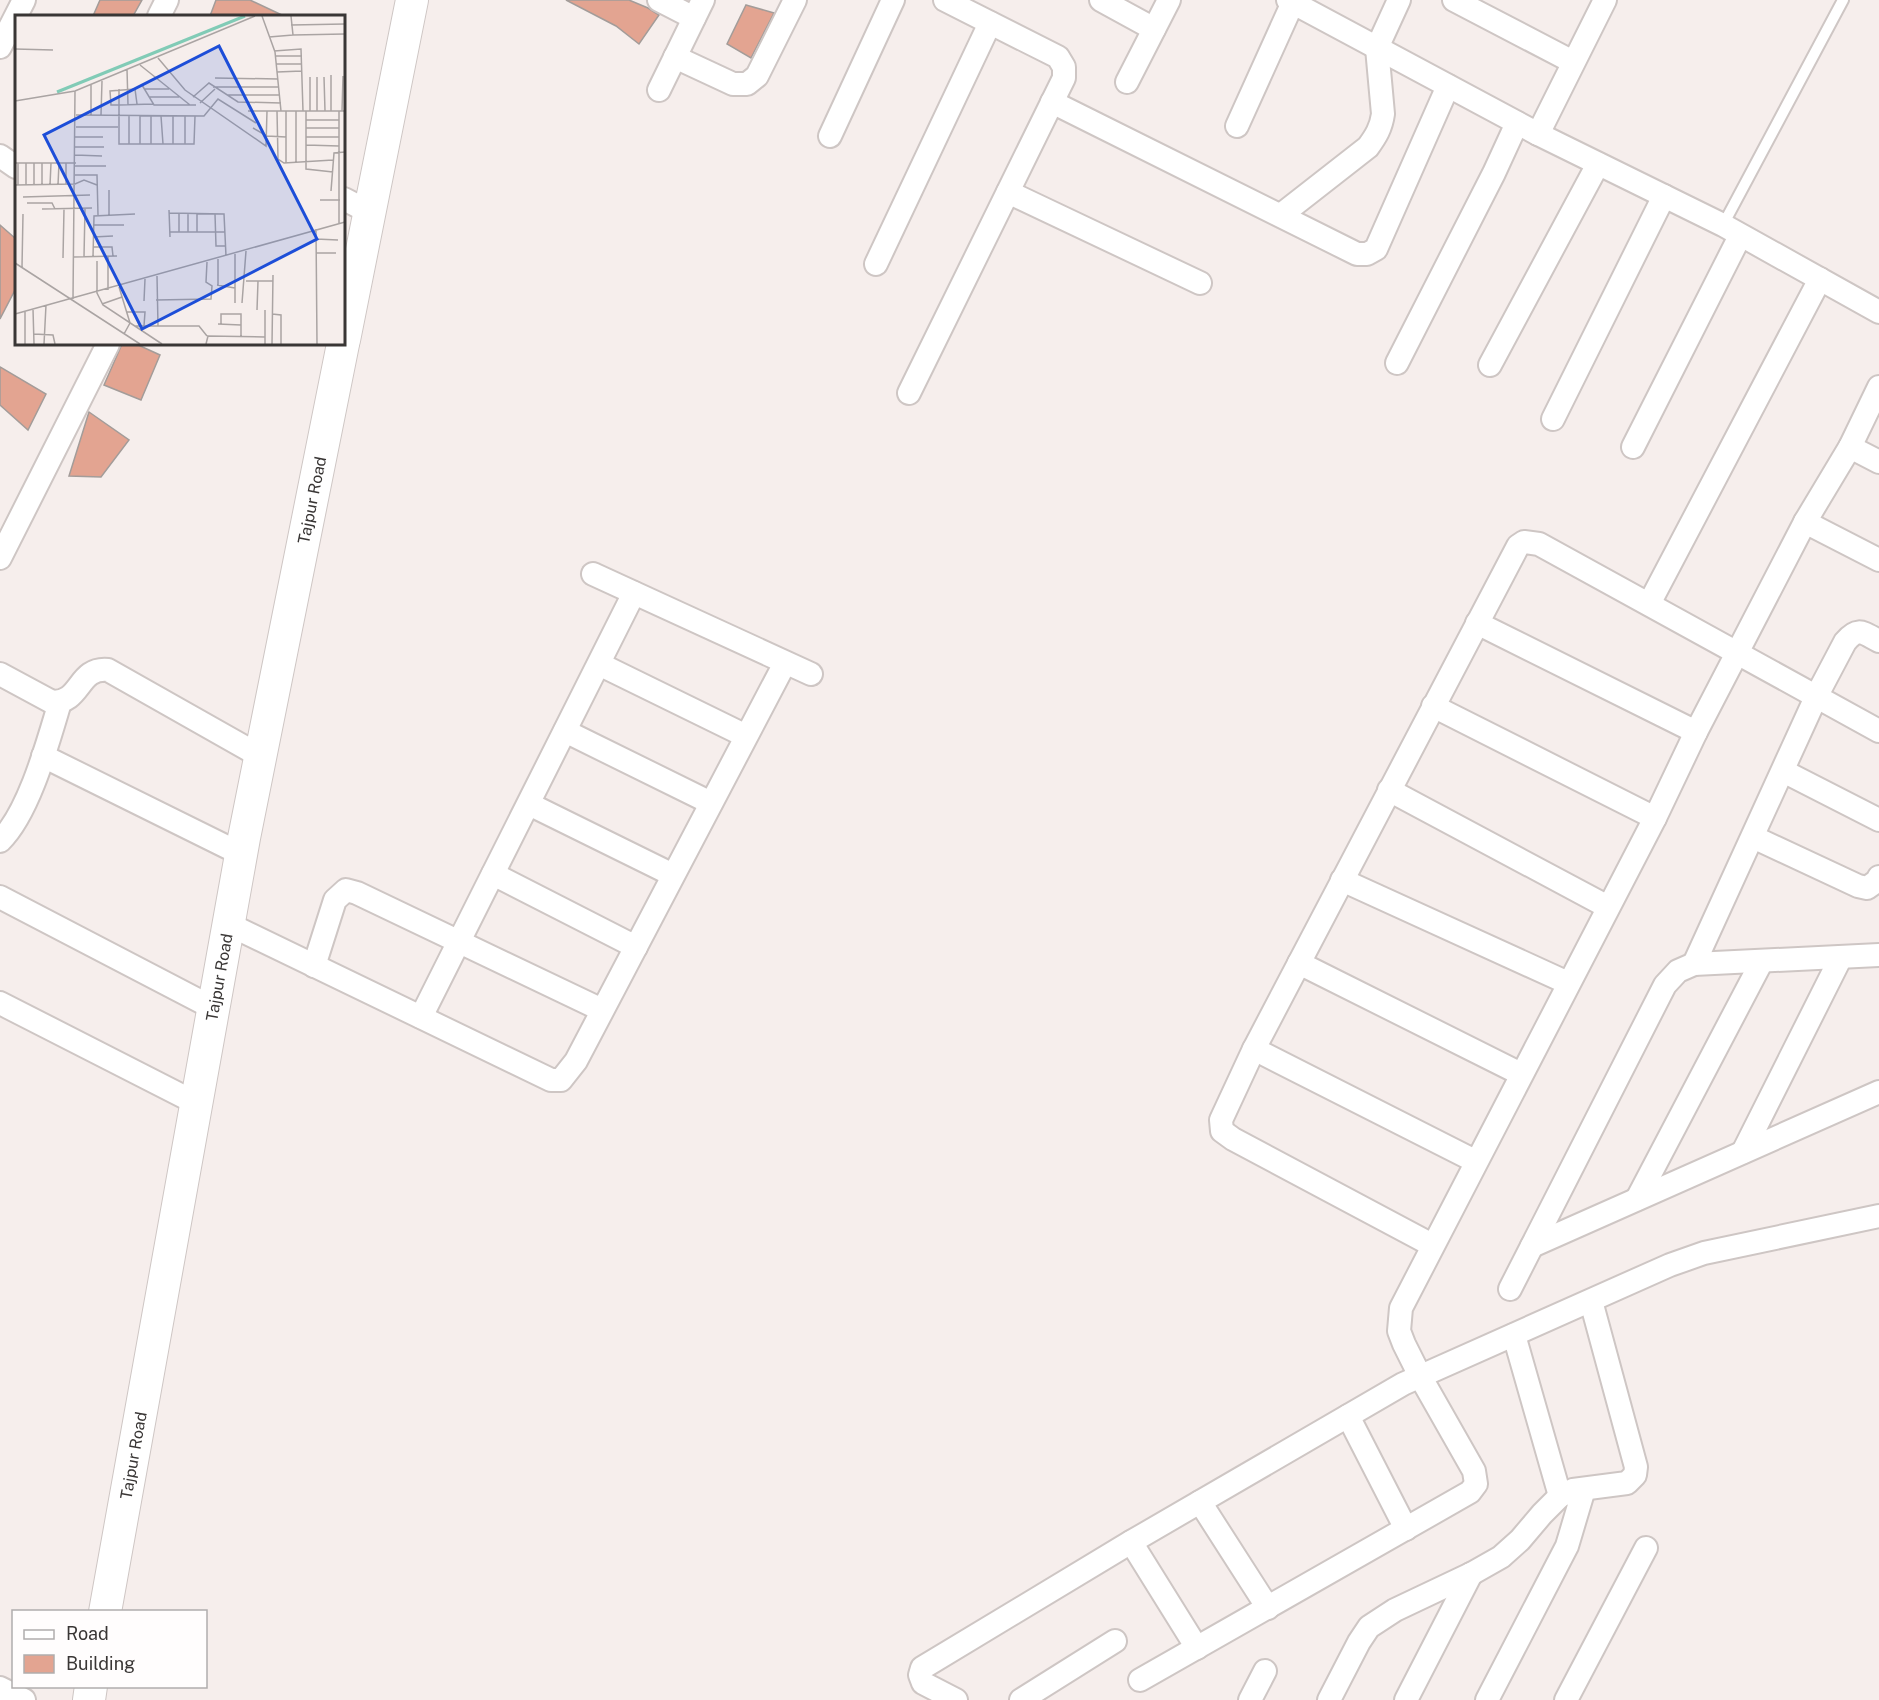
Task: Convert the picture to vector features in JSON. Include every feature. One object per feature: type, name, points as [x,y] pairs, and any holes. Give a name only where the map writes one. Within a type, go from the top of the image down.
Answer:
[{"type":"main road","name":"Tajpur Road","points":[[345,320],[356,205],[412,0]]},
{"type":"main road","name":"Tajpur Road","points":[[105,1610],[241,854],[341,345]]},
{"type":"street","points":[[18,15],[24,0]]},
{"type":"street","points":[[160,15],[167,0]]},
{"type":"street","points":[[659,0],[698,9],[659,90]]},
{"type":"street","points":[[675,57],[733,84],[747,84],[757,76],[795,0]]},
{"type":"street","points":[[830,136],[893,0]]},
{"type":"street","points":[[909,393],[1064,78],[1064,67],[1058,57],[945,0]]},
{"type":"street","points":[[1101,0],[1154,29]]},
{"type":"street","points":[[1127,82],[1169,0]]},
{"type":"street","points":[[1281,215],[1368,147],[1377,135],[1383,114],[1377,48],[1399,0]]},
{"type":"street","points":[[1454,0],[1573,63]]},
{"type":"street","points":[[1236,126],[1291,1],[1538,134],[1732,231],[1879,312]]},
{"type":"street","points":[[1538,134],[1601,1]]},
{"type":"street","points":[[876,264],[990,23]]},
{"type":"street","points":[[0,47],[14,27]]},
{"type":"street","points":[[1052,102],[1357,254],[1367,254],[1376,249],[1448,86]]},
{"type":"street","points":[[1397,363],[1517,123]]},
{"type":"street","points":[[0,156],[15,166]]},
{"type":"street","points":[[1490,365],[1598,164]]},
{"type":"street","points":[[1008,192],[1200,283]]},
{"type":"street","points":[[1553,419],[1664,196]]},
{"type":"street","points":[[1633,447],[1732,231]]},
{"type":"street","points":[[1648,604],[1820,279]]},
{"type":"street","points":[[0,558],[107,345]]},
{"type":"street","points":[[1140,1680],[1470,1492],[1476,1485],[1474,1471],[1420,1376],[1399,1331],[1399,1318],[1405,1298],[1655,818],[1737,652],[1805,522],[1850,447],[1879,387]]},
{"type":"street","points":[[1850,447],[1879,462]]},
{"type":"street","points":[[1805,522],[1879,560]]},
{"type":"street","points":[[1432,1245],[1233,1139],[1222,1131],[1221,1120],[1254,1049],[1518,546],[1524,542],[1539,544],[1879,730]]},
{"type":"street","points":[[593,574],[811,674]]},
{"type":"street","points":[[421,1017],[634,593]]},
{"type":"street","points":[[1477,623],[1696,732]]},
{"type":"street","points":[[1694,964],[1816,697],[1845,642],[1851,634],[1862,632],[1879,641]]},
{"type":"street","points":[[228,924],[551,1080],[561,1080],[573,1066],[785,663]]},
{"type":"street","points":[[599,664],[746,736]]},
{"type":"street","points":[[0,674],[52,702],[60,702],[70,698],[88,674],[99,669],[108,670],[260,756]]},
{"type":"street","points":[[0,841],[10,831],[43,756],[60,702]]},
{"type":"street","points":[[1433,706],[1655,818]]},
{"type":"street","points":[[566,731],[711,803]]},
{"type":"street","points":[[43,756],[241,854]]},
{"type":"street","points":[[1783,771],[1879,820]]},
{"type":"street","points":[[1389,790],[1608,907]]},
{"type":"street","points":[[529,804],[673,875]]},
{"type":"street","points":[[1753,837],[1858,886],[1867,888],[1879,877]]},
{"type":"street","points":[[493,874],[636,947]]},
{"type":"street","points":[[1342,880],[1568,983]]},
{"type":"street","points":[[315,966],[335,900],[346,890],[357,892],[602,1010]]},
{"type":"street","points":[[0,897],[213,1008]]},
{"type":"street","points":[[1510,1289],[1665,985],[1678,971],[1694,964],[1879,955]]},
{"type":"street","points":[[1743,1152],[1841,957]]},
{"type":"street","points":[[1637,1199],[1762,961]]},
{"type":"street","points":[[1299,963],[1521,1074]]},
{"type":"street","points":[[0,1003],[196,1103]]},
{"type":"street","points":[[1254,1049],[1475,1161]]},
{"type":"street","points":[[1532,1246],[1879,1092]]},
{"type":"street","points":[[956,1700],[923,1683],[920,1675],[922,1668],[1131,1542],[1420,1376],[1670,1265],[1704,1253],[1879,1216]]},
{"type":"street","points":[[1329,1700],[1359,1642],[1370,1627],[1395,1610],[1501,1557],[1520,1540],[1560,1496],[1573,1490],[1627,1483],[1635,1475],[1635,1467],[1591,1301]]},
{"type":"street","points":[[1514,1335],[1560,1496]]},
{"type":"street","points":[[1348,1416],[1406,1529]]},
{"type":"street","points":[[1487,1700],[1567,1546],[1584,1489]]},
{"type":"street","points":[[1200,1502],[1268,1608]]},
{"type":"street","points":[[1131,1542],[1197,1648]]},
{"type":"street","points":[[1566,1700],[1646,1548]]},
{"type":"street","points":[[1406,1700],[1471,1574]]},
{"type":"street","points":[[1021,1700],[1115,1641]]},
{"type":"street","points":[[1250,1700],[1265,1671]]},
{"type":"lane","points":[[1732,231],[1843,0]]},
{"type":"building","points":[[100,0],[142,0],[134,15],[93,15]]},
{"type":"building","points":[[216,0],[250,0],[282,15],[210,15]]},
{"type":"building","points":[[566,0],[629,0],[659,15],[639,44],[616,26]]},
{"type":"building","points":[[746,5],[774,13],[751,58],[727,44]]},
{"type":"building","points":[[0,225],[15,238],[15,290],[0,319]]},
{"type":"building","points":[[122,345],[138,345],[160,355],[141,400],[104,385]]},
{"type":"building","points":[[0,367],[46,394],[28,430],[0,405]]},
{"type":"building","points":[[89,412],[129,440],[101,477],[69,476]]}]
